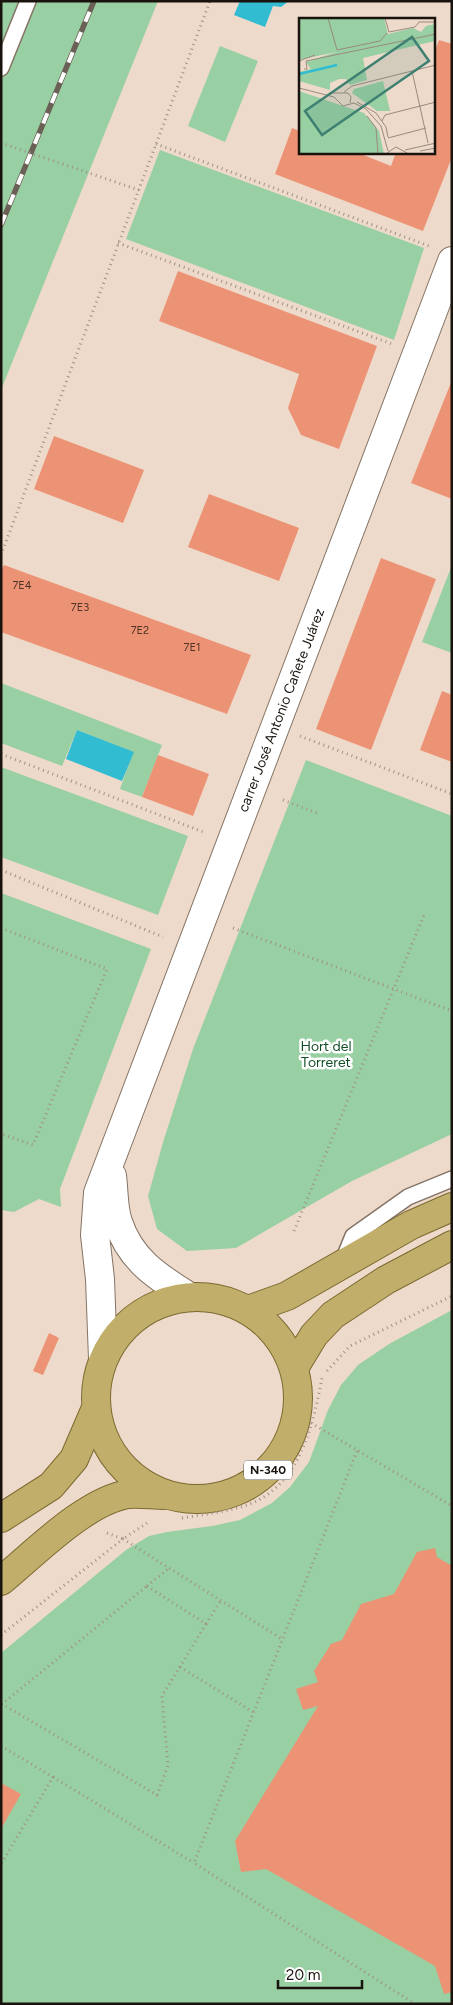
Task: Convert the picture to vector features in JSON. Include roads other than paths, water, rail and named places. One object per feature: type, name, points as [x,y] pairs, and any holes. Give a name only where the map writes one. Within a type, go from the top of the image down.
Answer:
[{"type":"highway","points":[[253,1308],[287,1296],[411,1225],[452,1207]]},
{"type":"highway","points":[[297,1364],[314,1335],[333,1315],[386,1280],[452,1245]]},
{"type":"highway","name":"N-340","points":[[1,1518],[50,1486],[74,1459],[94,1414],[96,1383],[103,1351],[119,1332],[143,1311],[182,1293],[208,1296],[253,1308],[277,1334],[297,1364],[298,1408],[294,1428],[286,1446],[275,1463],[261,1477],[244,1488],[226,1495],[206,1499],[186,1499],[162,1507],[129,1494],[102,1502],[78,1517],[1,1581]]},
{"type":"highway","name":"N-340","points":[[94,1414],[107,1445],[122,1467],[142,1484],[162,1507]]},
{"type":"street","name":"carrer José Antonio Cañete Juárez","points":[[103,1351],[100,1279],[95,1235],[98,1193],[444,305],[441,254]]},
{"type":"street","name":"carrer José Antonio Cañete Juárez","points":[[110,1159],[117,1220],[131,1252],[158,1278],[182,1293]]},
{"type":"lane","points":[[1,68],[28,1]]},
{"type":"lane","points":[[341,1266],[353,1236],[408,1197],[452,1179]]},
{"type":"water","points":[[240,1],[289,1],[281,7],[273,6],[265,27],[234,15]]},
{"type":"water","points":[[77,730],[134,752],[122,781],[66,759]]},
{"type":"railway","points":[[1,225],[94,1]]},
{"type":"park label","name":"Hort del Torreret","points":[[326,1054]]}]
